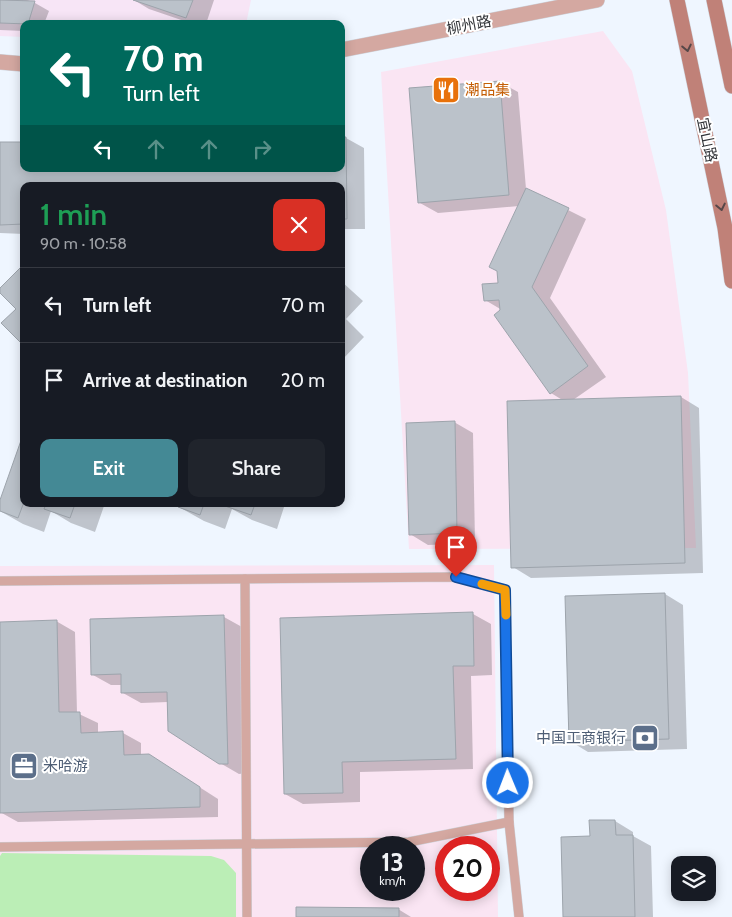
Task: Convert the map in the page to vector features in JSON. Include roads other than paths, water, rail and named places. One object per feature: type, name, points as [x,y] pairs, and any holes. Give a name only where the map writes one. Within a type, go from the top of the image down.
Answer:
[{"type":"main road","name":"宜山路","points":[[677,0],[725,228],[732,280]]},
{"type":"main road","points":[[714,0],[732,86]]},
{"type":"street","name":"柳州路","points":[[345,49],[597,0]]},
{"type":"street","points":[[0,62],[20,64]]},
{"type":"lane","points":[[0,581],[456,577],[505,590],[509,822],[519,917]]},
{"type":"lane","points":[[245,579],[247,917]]},
{"type":"lane","points":[[0,847],[247,846],[409,842],[509,822]]},
{"type":"place","name":"潮品集","points":[[446,90]]},
{"type":"place","name":"中国工商银行","points":[[645,738]]},
{"type":"place","name":"米哈游","points":[[24,766]]}]
